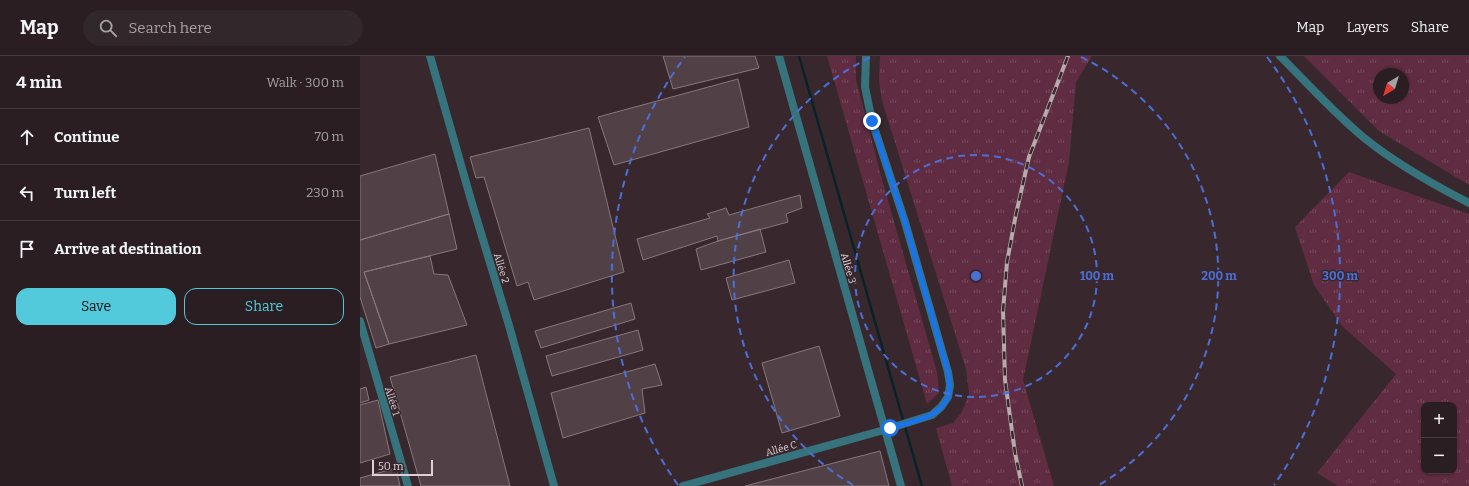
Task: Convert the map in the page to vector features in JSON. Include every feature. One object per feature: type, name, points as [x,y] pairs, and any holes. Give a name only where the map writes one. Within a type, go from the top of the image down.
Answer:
[{"type":"street","name":"Allée 2","points":[[430,56],[508,322],[554,486]]},
{"type":"street","name":"Allée 3","points":[[779,56],[887,429],[901,486]]},
{"type":"street","name":"Allée C","points":[[683,486],[695,484],[932,415],[941,407],[948,397],[950,385],[948,372],[905,222],[872,121],[865,87],[866,56]]},
{"type":"street","points":[[1280,56],[1340,117],[1363,137],[1393,159],[1469,203]]},
{"type":"street","name":"Allée 1","points":[[360,321],[408,486]]},
{"type":"green space","points":[[827,56],[856,56],[856,80],[883,183],[937,372],[939,393],[927,404]]},
{"type":"green space","points":[[880,56],[1092,56],[1076,82],[1069,162],[1023,380],[1054,486],[952,486],[936,428],[953,423],[962,412],[969,394],[966,369],[882,101],[879,80]]},
{"type":"green space","points":[[1304,56],[1469,56],[1469,185],[1379,131]]},
{"type":"green space","points":[[1349,172],[1469,214],[1469,486],[1338,486],[1317,473],[1396,374],[1342,326],[1314,285],[1295,227]]},
{"type":"building","points":[[663,56],[755,56],[759,68],[673,89]]},
{"type":"building","points":[[738,79],[749,127],[614,165],[598,117]]},
{"type":"building","points":[[589,128],[624,272],[534,300],[528,282],[517,286],[484,177],[476,178],[470,157]]},
{"type":"building","points":[[435,154],[449,214],[360,240],[360,176]]},
{"type":"building","points":[[800,195],[802,208],[786,214],[788,222],[718,241],[717,236],[643,260],[637,239],[710,218],[707,214],[726,208],[729,215]]},
{"type":"building","points":[[449,214],[457,249],[364,272],[389,344],[376,348],[360,297],[360,240]]},
{"type":"building","points":[[760,229],[766,252],[701,270],[696,249]]},
{"type":"building","points":[[430,256],[434,274],[448,275],[467,325],[389,344],[364,272]]},
{"type":"building","points":[[789,260],[795,283],[732,300],[726,278]]},
{"type":"building","points":[[631,303],[635,319],[541,348],[535,331]]},
{"type":"building","points":[[638,330],[643,350],[552,376],[546,356]]},
{"type":"building","points":[[819,346],[840,416],[782,433],[762,363]]},
{"type":"building","points":[[476,355],[510,486],[421,486],[390,377]]},
{"type":"building","points":[[655,364],[662,385],[642,389],[645,413],[563,438],[551,393]]},
{"type":"building","points":[[366,387],[369,400],[360,403],[360,389]]},
{"type":"building","points":[[378,400],[390,454],[360,463],[360,405]]},
{"type":"building","points":[[880,451],[889,486],[745,486]]},
{"type":"building","points":[[396,468],[400,486],[360,486],[360,478]]},
{"type":"waterway","points":[[799,56],[922,486]]},
{"type":"railway","points":[[1022,486],[1015,453],[1005,380],[1003,311],[1007,262],[1029,157],[1068,56]]},
{"type":"route","points":[[872,121],[905,222],[948,372],[950,385],[948,397],[941,407],[932,415],[890,428]]}]
